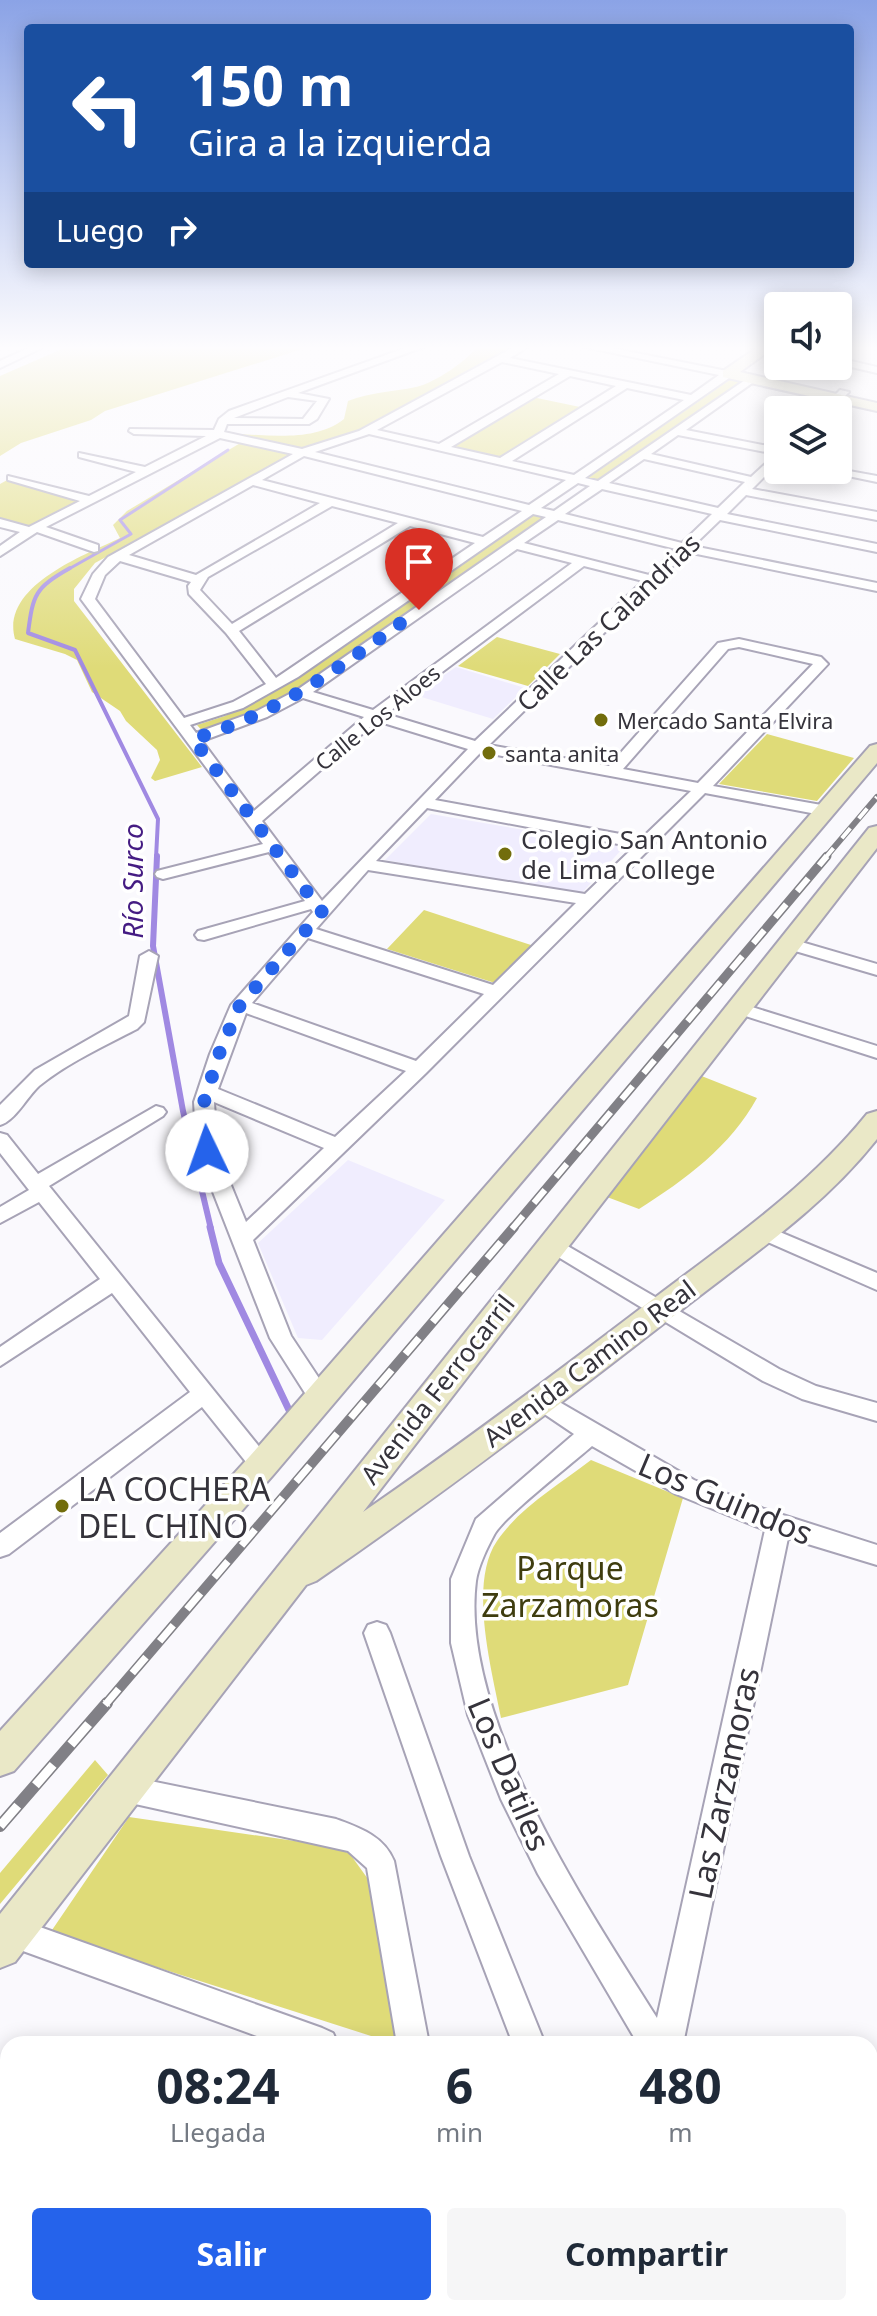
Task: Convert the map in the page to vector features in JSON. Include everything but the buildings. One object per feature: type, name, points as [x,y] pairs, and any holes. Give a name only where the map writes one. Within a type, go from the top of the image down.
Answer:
[{"type":"street","points":[[0,552],[33,529],[181,453]]},
{"type":"street","points":[[204,935],[319,907],[88,599],[99,574],[118,556],[302,453]]},
{"type":"street","points":[[308,453],[686,548],[877,587]]},
{"type":"street","points":[[463,453],[877,548]]},
{"type":"street","points":[[502,462],[516,453]]},
{"type":"street","points":[[182,723],[238,705],[274,685],[611,453]]},
{"type":"street","points":[[193,739],[240,723],[302,693],[643,453]]},
{"type":"street","points":[[83,455],[147,471]]},
{"type":"street","points":[[640,455],[749,486],[877,516]]},
{"type":"street","name":"Calle Las Calandrias","points":[[320,1398],[281,1338],[207,1151],[204,1102],[240,1005],[305,931],[319,907],[478,747],[764,471]]},
{"type":"street","points":[[852,475],[877,479]]},
{"type":"street","points":[[12,478],[90,500]]},
{"type":"street","points":[[254,482],[483,541]]},
{"type":"street","points":[[274,685],[231,630],[194,591],[198,580],[331,501]]},
{"type":"street","points":[[231,630],[409,521]]},
{"type":"street","points":[[0,523],[33,529],[94,548]]},
{"type":"street","points":[[513,544],[651,579]]},
{"type":"street","points":[[118,556],[198,580]]},
{"type":"street","name":"Calle Los Aloes","points":[[253,820],[375,715],[582,561]]},
{"type":"street","points":[[242,1238],[497,992],[702,788],[821,664],[816,660],[739,643],[723,646],[612,772]]},
{"type":"street","points":[[302,693],[478,747],[827,811]]},
{"type":"street","points":[[0,1758],[262,1465],[876,753]]},
{"type":"street","points":[[423,803],[646,844]]},
{"type":"street","name":"Avenida Ferrocarril","points":[[6,1940],[877,833]]},
{"type":"street","points":[[163,874],[273,846]]},
{"type":"street","points":[[364,864],[589,900]]},
{"type":"street","points":[[305,931],[497,992]]},
{"type":"street","points":[[791,944],[877,970]]},
{"type":"street","points":[[0,1119],[17,1094],[34,1079],[131,1025],[138,1018],[149,956]]},
{"type":"street","points":[[240,1005],[419,1069]]},
{"type":"street","points":[[739,1008],[877,1052]]},
{"type":"street","points":[[207,1092],[338,1146]]},
{"type":"street","points":[[0,1216],[156,1112]]},
{"type":"street","name":"Avenida Camino Real","points":[[284,1585],[387,1515],[542,1401],[761,1231],[857,1148],[877,1120]]},
{"type":"street","points":[[0,1140],[262,1465]]},
{"type":"street","points":[[761,1231],[877,1282]]},
{"type":"street","points":[[552,1244],[771,1375],[810,1393],[877,1412]]},
{"type":"street","points":[[0,1358],[114,1281]]},
{"type":"street","points":[[0,1547],[205,1393]]},
{"type":"street","name":"Los Guindos","points":[[542,1401],[684,1487],[743,1512],[877,1555]]},
{"type":"street","name":"Los Datiles","points":[[591,1433],[485,1526],[462,1576],[461,1625],[482,1719],[551,1872],[651,2036]]},
{"type":"street","name":"Las Zarzamoras","points":[[669,2036],[779,1523]]},
{"type":"street","points":[[377,1633],[455,1856],[526,2036]]},
{"type":"street","points":[[126,1789],[336,1833],[358,1841],[380,1861],[412,2036]]},
{"type":"street","points":[[6,1940],[287,2036]]},
{"type":"shaded area","points":[[456,667],[525,688],[493,719],[415,695]]},
{"type":"shaded area","name":"Colegio San Antonio de Lima College","points":[[431,814],[624,847],[581,894],[385,860]]},
{"type":"shaded area","points":[[348,1160],[445,1200],[322,1340],[298,1338],[258,1243]]},
{"type":"green space","points":[[224,453],[293,455],[95,563],[74,589],[74,601],[202,767],[155,781],[151,778],[160,760],[157,750],[126,721],[120,711],[92,692],[77,660],[15,639],[14,620],[20,603],[32,588],[67,563],[120,538],[113,525],[127,511]]},
{"type":"green space","points":[[483,453],[507,453],[501,457]]},
{"type":"green space","points":[[624,453],[639,453],[600,480],[588,478]]},
{"type":"green space","points":[[9,479],[82,500],[29,527],[0,519],[0,484]]},
{"type":"green space","points":[[535,513],[549,516],[279,702],[204,733],[197,725],[225,716],[280,688]]},
{"type":"green space","points":[[497,637],[560,654],[528,686],[458,666]]},
{"type":"green space","points":[[767,734],[854,758],[817,801],[719,784]]},
{"type":"green space","points":[[424,910],[534,946],[495,983],[387,949]]},
{"type":"green space","points":[[699,1075],[757,1098],[734,1132],[706,1161],[656,1198],[639,1209],[607,1197]]},
{"type":"green space","name":"Parque Zarzamoras","points":[[591,1460],[683,1498],[628,1685],[501,1718],[485,1628],[484,1580],[488,1559],[497,1541],[517,1518]]},
{"type":"green space","points":[[95,1760],[108,1775],[0,1904],[0,1873]]},
{"type":"green space","points":[[129,1817],[336,1847],[350,1854],[373,1886],[395,2036],[371,2036],[50,1933]]},
{"type":"waterway","name":"Río Surco","points":[[67,570],[131,534],[120,520],[223,453]]},
{"type":"waterway","name":"Río Surco","points":[[70,568],[49,581],[38,593],[28,633],[75,650],[158,819],[156,858]]},
{"type":"waterway","name":"Río Surco","points":[[157,856],[153,946],[183,1111],[211,1229]]},
{"type":"waterway","name":"Río Surco","points":[[210,1227],[219,1263],[289,1410]]},
{"type":"railway","points":[[825,858],[877,797]]},
{"type":"railway","points":[[512,1229],[827,856]]},
{"type":"railway","points":[[105,1705],[514,1227]]},
{"type":"railway","points":[[0,1826],[107,1703]]},
{"type":"place","name":"Mercado Santa Elvira","points":[[601,720]]},
{"type":"place","name":"santa anita","points":[[489,753]]},
{"type":"place","name":"Colegio San Antonio de Lima College","points":[[505,854]]},
{"type":"place","name":"LA COCHERA DEL CHINO","points":[[62,1506]]},
{"type":"route","points":[[207,1151],[204,1102],[219,1054],[240,1005],[322,912],[193,739],[230,728],[302,693],[419,610]]}]
